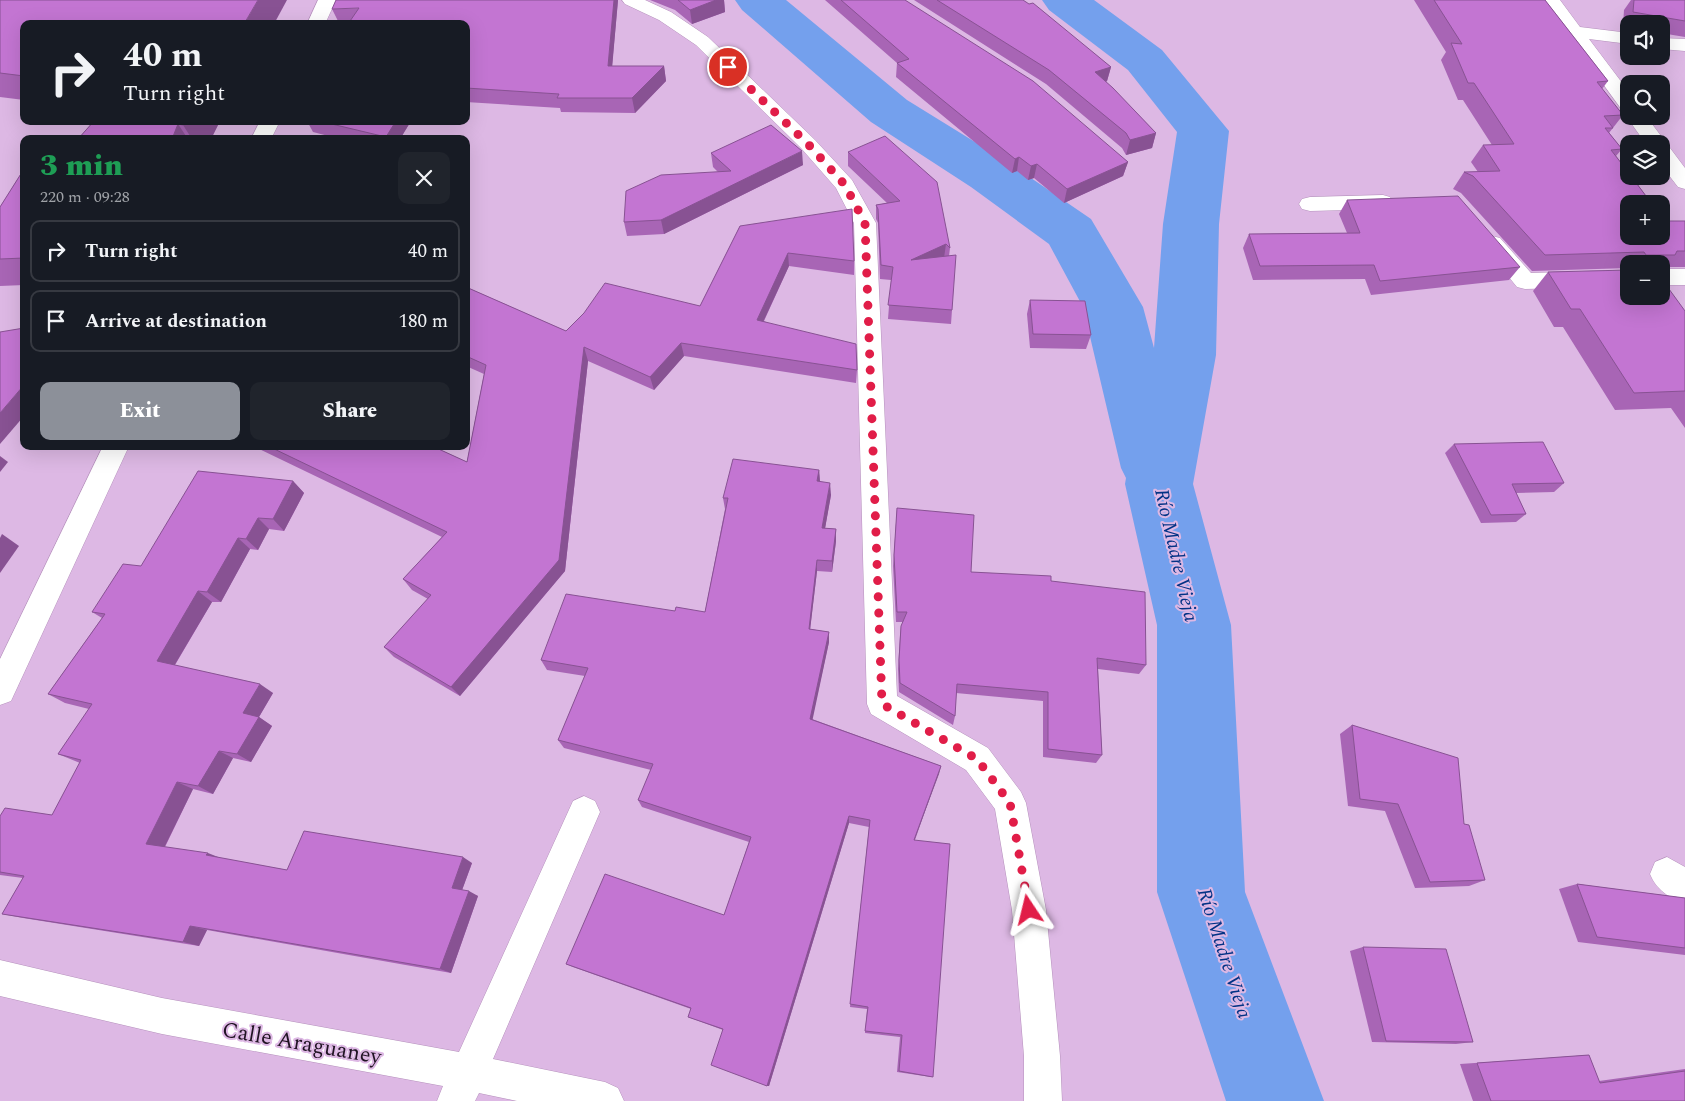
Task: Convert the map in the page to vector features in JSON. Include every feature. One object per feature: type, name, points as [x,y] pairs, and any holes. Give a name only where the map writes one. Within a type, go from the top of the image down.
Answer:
[{"type":"street","points":[[318,20],[327,0]]},
{"type":"street","points":[[631,0],[665,16],[702,41],[808,144],[839,178],[845,185],[865,223],[882,704],[977,759],[1010,803],[1029,910],[1042,1056],[1042,1101]]},
{"type":"street","points":[[1550,0],[1620,94]]},
{"type":"street","points":[[1574,32],[1620,38]]},
{"type":"street","points":[[1670,44],[1685,46]]},
{"type":"street","points":[[1670,162],[1685,182]]},
{"type":"street","points":[[1310,204],[1405,201]]},
{"type":"street","points":[[1479,228],[1525,280],[1620,278]]},
{"type":"street","points":[[1670,277],[1685,277]]},
{"type":"street","points":[[0,691],[114,450]]},
{"type":"street","points":[[461,1087],[584,812]]},
{"type":"street","name":"Calle Araguaney","points":[[0,978],[461,1087],[605,1101]]},
{"type":"building","points":[[0,0],[258,0],[246,20],[20,20],[20,76],[0,73]]},
{"type":"building","points":[[336,0],[614,0],[608,66],[664,66],[632,98],[557,98],[559,94],[470,88],[470,20],[351,20],[359,8],[332,9]]},
{"type":"building","points":[[678,0],[716,0],[690,10]]},
{"type":"building","points":[[841,0],[905,0],[1033,81],[1128,162],[1067,189],[1037,164],[1031,166],[1019,157],[1015,159],[897,63],[909,59]]},
{"type":"building","points":[[937,0],[1023,0],[1029,4],[1033,3],[1111,67],[1095,72],[1156,133],[1130,140],[1126,133],[1049,70]]},
{"type":"building","points":[[1434,0],[1545,0],[1608,81],[1597,82],[1620,111],[1620,115],[1604,116],[1613,128],[1605,128],[1620,147],[1620,149],[1611,150],[1620,162],[1620,185],[1638,185],[1645,195],[1620,195],[1620,245],[1670,245],[1670,221],[1685,221],[1685,251],[1677,251],[1675,255],[1646,255],[1644,252],[1545,255],[1473,176],[1464,172],[1500,171],[1483,145],[1514,144],[1474,83],[1468,83],[1451,43],[1462,44]]},
{"type":"building","points":[[1634,0],[1685,0],[1685,21],[1670,18],[1670,15],[1650,15],[1633,12]]},
{"type":"building","points":[[90,125],[178,125],[174,135],[82,135]]},
{"type":"building","points":[[336,125],[394,125],[387,135],[378,135]]},
{"type":"building","points":[[771,125],[802,151],[661,220],[624,222],[626,191],[661,175],[731,171],[711,153]]},
{"type":"building","points":[[885,136],[937,182],[950,248],[946,244],[911,260],[956,255],[952,310],[888,305],[893,267],[881,265],[878,209],[876,205],[900,201],[848,152]]},
{"type":"building","points":[[20,175],[20,258],[0,259],[0,207]]},
{"type":"building","points":[[1458,196],[1520,267],[1380,281],[1374,265],[1260,266],[1249,234],[1360,233],[1347,200]]},
{"type":"building","points":[[852,209],[854,261],[788,253],[757,320],[856,344],[857,370],[681,343],[650,377],[584,347],[559,560],[451,687],[384,647],[431,595],[403,579],[447,532],[276,450],[441,450],[467,462],[486,365],[470,358],[470,289],[566,331],[584,313],[605,283],[700,306],[740,226]]},
{"type":"building","points":[[1620,270],[1620,305],[1670,305],[1670,290],[1685,311],[1685,391],[1634,393],[1580,309],[1571,309],[1548,272]]},
{"type":"building","points":[[1030,300],[1085,301],[1091,335],[1033,334]]},
{"type":"building","points":[[20,329],[20,390],[0,413],[0,332]]},
{"type":"building","points":[[1543,442],[1564,483],[1512,484],[1526,514],[1491,515],[1454,444]]},
{"type":"building","points":[[733,459],[819,470],[817,481],[830,483],[822,528],[836,529],[832,561],[817,560],[809,629],[829,632],[810,719],[941,766],[914,840],[950,844],[933,1077],[899,1071],[902,1035],[865,1031],[868,1007],[850,1004],[870,820],[849,816],[767,1086],[711,1065],[723,1029],[688,1017],[691,1008],[566,964],[605,874],[724,915],[751,837],[638,800],[653,764],[558,740],[588,668],[541,660],[566,594],[675,611],[676,607],[705,612],[728,498],[723,498]]},
{"type":"building","points":[[198,471],[293,481],[273,519],[258,518],[246,539],[238,538],[207,592],[198,591],[157,661],[260,684],[243,713],[259,717],[237,754],[219,751],[198,786],[177,782],[146,844],[208,853],[206,855],[287,870],[304,831],[463,857],[452,888],[469,891],[440,969],[190,926],[183,942],[2,914],[24,876],[0,872],[0,816],[5,808],[52,815],[81,760],[58,754],[92,704],[48,694],[105,614],[92,612],[123,564],[141,566]]},
{"type":"building","points":[[897,508],[974,515],[971,572],[1051,576],[1051,581],[1145,592],[1146,665],[1097,658],[1102,755],[1048,749],[1048,692],[957,684],[955,716],[900,683],[901,626],[907,612],[897,612],[894,555]]},
{"type":"building","points":[[1352,725],[1458,758],[1464,824],[1469,825],[1485,880],[1430,882],[1398,804],[1360,799]]},
{"type":"building","points":[[1577,884],[1685,898],[1685,948],[1597,937]]},
{"type":"building","points":[[1363,947],[1446,949],[1473,1042],[1386,1041]]},
{"type":"building","points":[[1589,1055],[1600,1083],[1685,1071],[1685,1101],[1491,1101],[1477,1063]]},
{"type":"waterway","points":[[758,0],[889,111],[990,175],[1071,232],[1113,307],[1155,468]]},
{"type":"waterway","name":"Río Madre Vieja","points":[[1065,0],[1145,60],[1203,131],[1191,224],[1185,355],[1159,484],[1194,625],[1201,892],[1275,1101]]},
{"type":"route","points":[[728,67],[808,144],[845,185],[865,223],[882,704],[977,759],[1010,803],[1029,910]]}]
